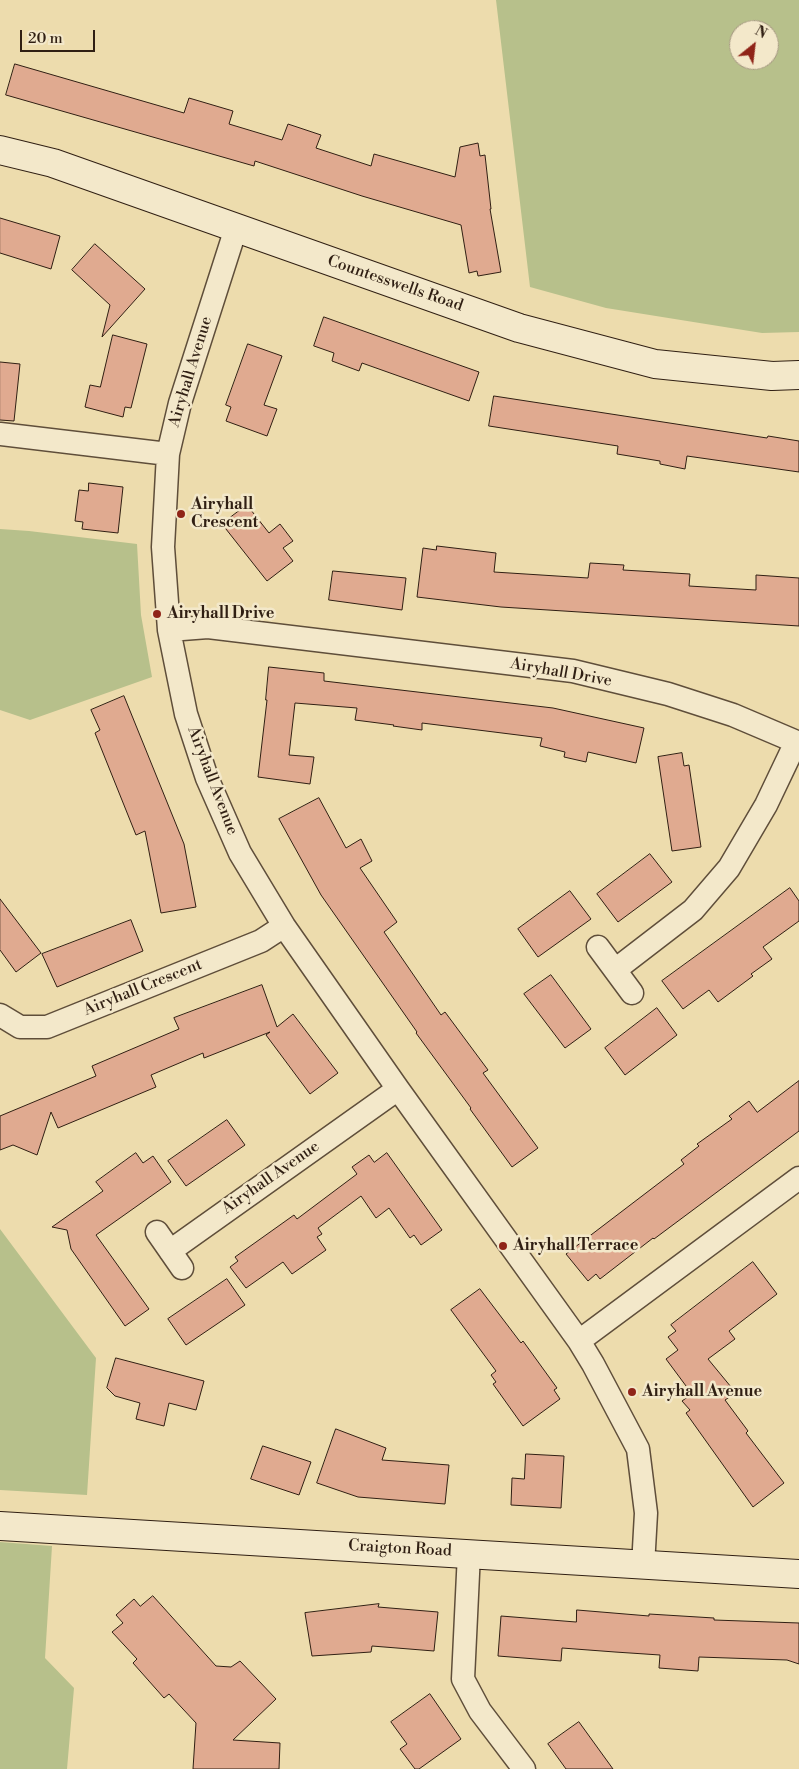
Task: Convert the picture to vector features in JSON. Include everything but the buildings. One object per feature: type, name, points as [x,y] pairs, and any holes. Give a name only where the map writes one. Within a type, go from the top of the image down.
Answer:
[{"type":"street","name":"Countesswells Road","points":[[0,150],[53,163],[520,328],[655,364],[772,376],[799,375]]},
{"type":"street","name":"Airyhall Avenue","points":[[236,228],[180,403],[168,454],[162,547],[169,630],[186,714],[207,778],[240,853],[284,926],[579,1340],[593,1364],[638,1449],[646,1513],[643,1566]]},
{"type":"street","points":[[0,434],[168,454]]},
{"type":"street","name":"Airyhall Drive","points":[[169,630],[208,627],[574,672],[668,694],[733,715],[797,742],[766,805],[729,868],[693,910],[615,970]]},
{"type":"street","name":"Airyhall Crescent","points":[[0,1015],[20,1027],[47,1027],[261,941],[284,926]]},
{"type":"street","points":[[598,946],[632,992]]},
{"type":"street","name":"Airyhall Avenue","points":[[157,1232],[176,1259],[398,1088]]},
{"type":"street","points":[[579,1340],[799,1178]]},
{"type":"street","name":"Craigton Road","points":[[0,1526],[206,1540],[469,1553],[643,1566],[799,1574]]},
{"type":"street","points":[[469,1553],[463,1679],[480,1711],[524,1769]]},
{"type":"green space","points":[[496,0],[799,0],[799,332],[762,333],[606,308],[530,287]]},
{"type":"green space","points":[[0,529],[137,544],[141,615],[152,677],[30,720],[0,710]]},
{"type":"green space","points":[[0,1229],[96,1358],[87,1495],[0,1490]]},
{"type":"green space","points":[[0,1542],[52,1546],[45,1658],[74,1688],[67,1769],[0,1769]]},
{"type":"place","name":"Airyhall Crescent","points":[[181,514]]},
{"type":"place","name":"Airyhall Drive","points":[[157,614]]},
{"type":"place","name":"Airyhall Terrace","points":[[503,1246]]},
{"type":"place","name":"Airyhall Avenue","points":[[632,1392]]}]
